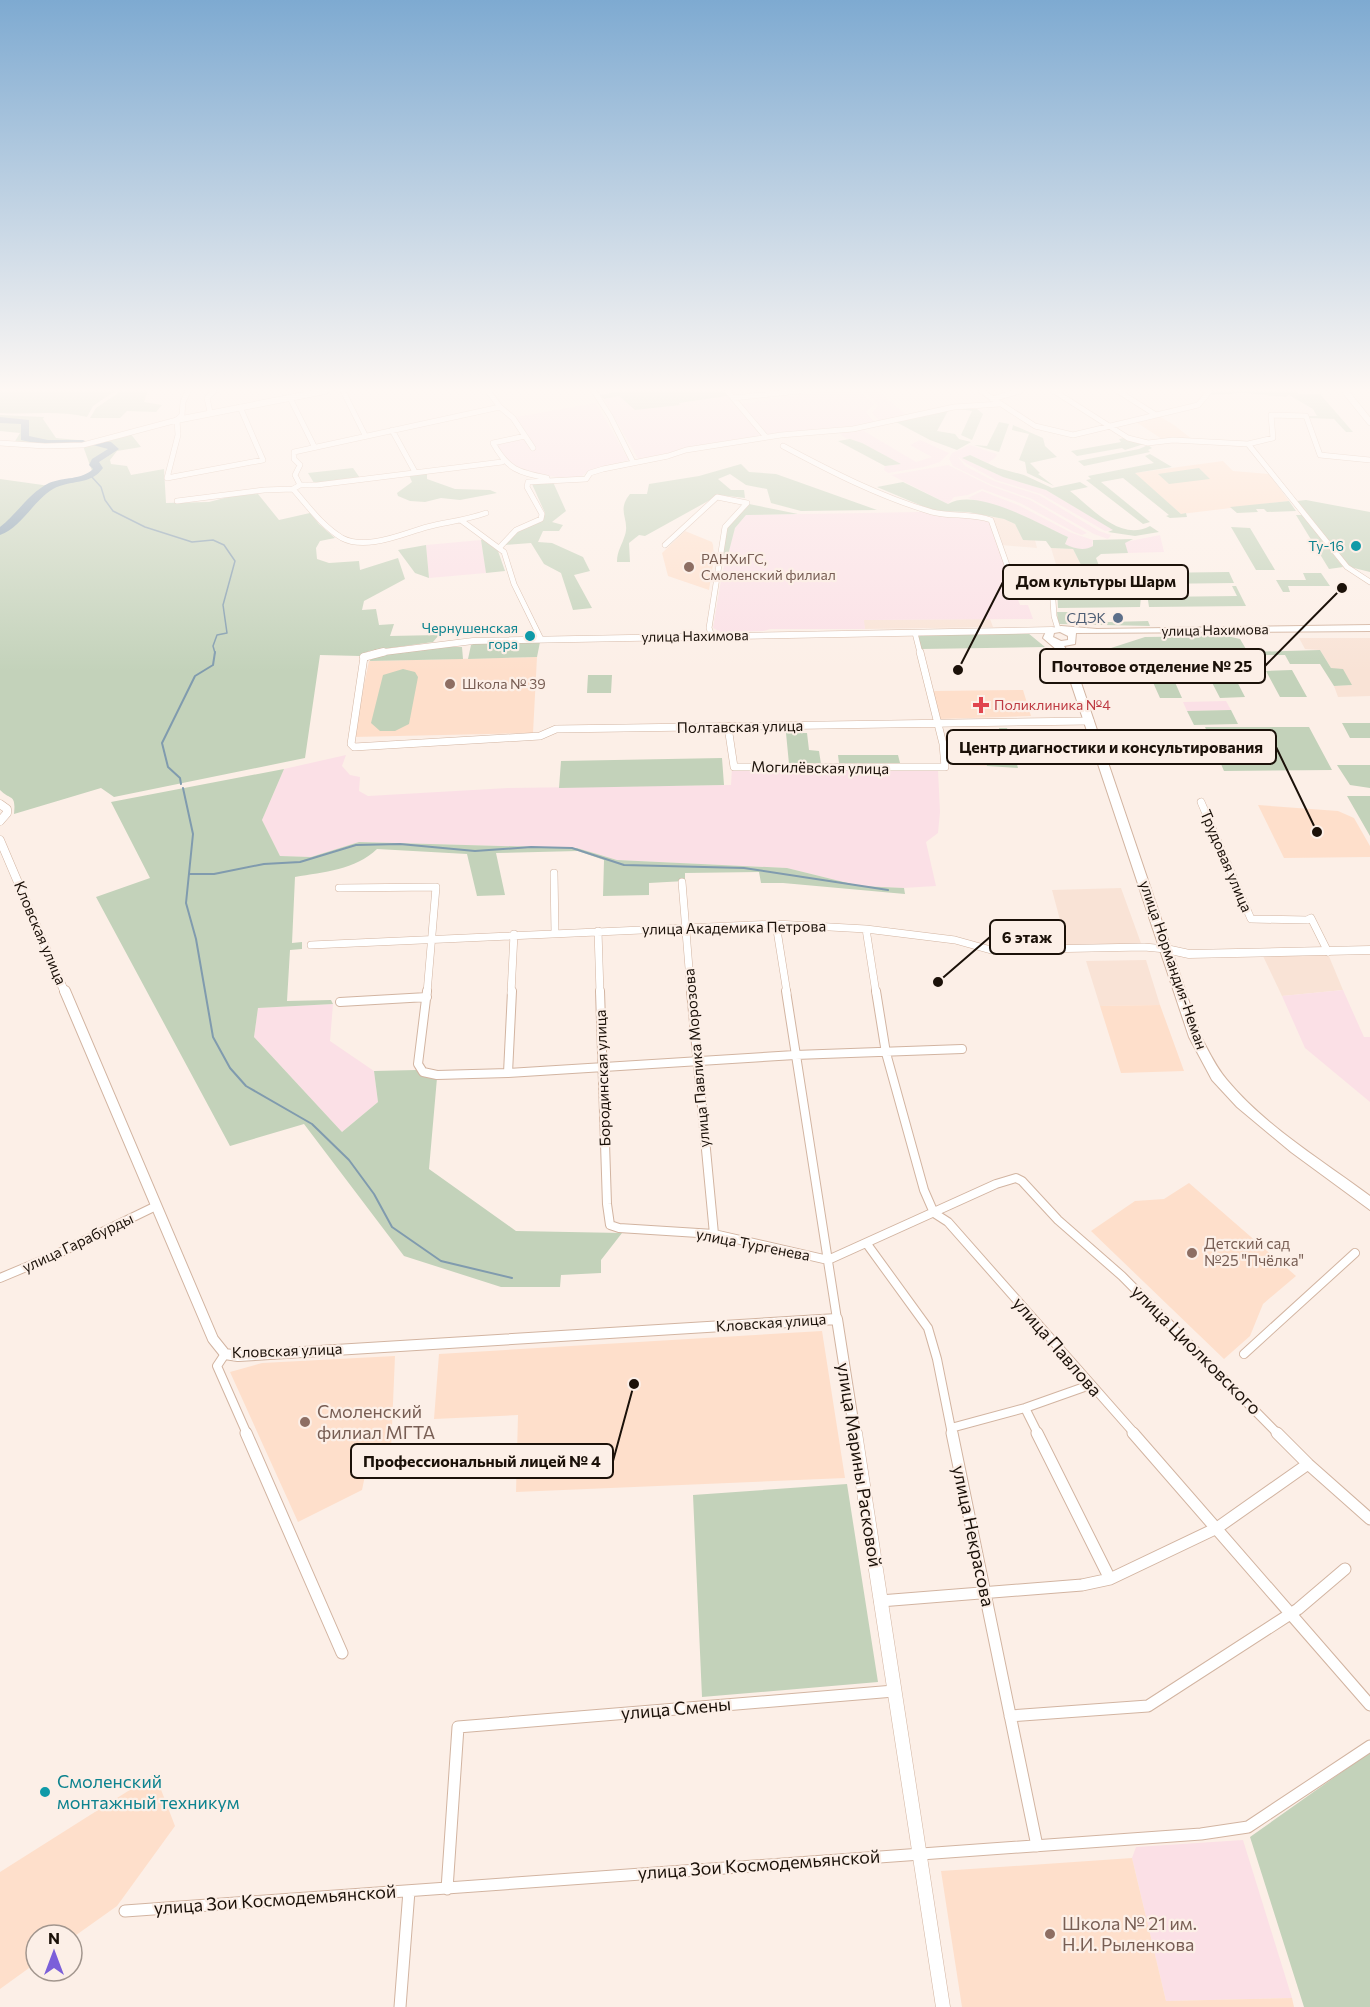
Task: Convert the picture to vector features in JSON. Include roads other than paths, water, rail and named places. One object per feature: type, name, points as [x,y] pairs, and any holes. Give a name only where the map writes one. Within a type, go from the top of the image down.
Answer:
[{"type":"main road","name":"улица Нахимова","points":[[1097,632],[1370,628]]},
{"type":"main road","points":[[1055,634],[1097,632]]},
{"type":"main road","points":[[1069,662],[1068,649],[1079,634],[1097,632]]},
{"type":"main road","points":[[1055,634],[1073,635],[1073,641]]},
{"type":"main road","points":[[1055,634],[1060,644],[1073,641]]},
{"type":"main road","points":[[1055,634],[1069,662]]},
{"type":"main road","name":"улица Нормандия-Неман","points":[[1069,662],[1195,1037],[1214,1073],[1226,1088],[1256,1116],[1370,1204]]},
{"type":"street","points":[[177,501],[209,499],[237,492],[293,489],[300,485],[319,485]]},
{"type":"street","points":[[500,548],[516,530],[541,519],[542,514],[527,485]]},
{"type":"street","points":[[863,485],[934,513],[971,513],[991,520],[1008,568],[1051,571],[1054,585],[1055,634]]},
{"type":"street","points":[[1281,485],[1347,567],[1370,582]]},
{"type":"street","points":[[293,489],[323,525],[344,539],[357,541],[388,540],[427,527],[462,521],[486,513]]},
{"type":"street","points":[[665,545],[717,497],[747,503],[725,527],[709,628],[712,636]]},
{"type":"street","points":[[462,521],[504,552],[514,584],[541,639]]},
{"type":"street","name":"улица Нахимова","points":[[364,657],[381,651],[425,645],[457,645],[473,641],[1029,631],[1055,634]]},
{"type":"street","points":[[915,633],[938,723]]},
{"type":"street","name":"Полтавская улица","points":[[364,657],[351,744],[354,747],[391,743],[540,736],[556,729],[1090,721]]},
{"type":"street","name":"Могилёвская улица","points":[[728,727],[734,767],[945,767],[938,723]]},
{"type":"street","name":"Трудовая улица","points":[[1201,802],[1251,919],[1307,920],[1311,918],[1328,952]]},
{"type":"street","points":[[0,804],[7,809],[7,813],[0,820]]},
{"type":"street","name":"Кловская улица","points":[[0,840],[213,1340],[225,1354],[238,1356],[837,1318]]},
{"type":"street","points":[[554,873],[555,933]]},
{"type":"street","name":"улица Павлика Морозова","points":[[682,882],[696,1061],[714,1234]]},
{"type":"street","points":[[339,888],[436,887],[433,938],[418,1064],[423,1072],[437,1075],[508,1073],[795,1055],[962,1049]]},
{"type":"street","name":"улица Академика Петрова","points":[[311,945],[514,934],[776,924],[866,928],[955,940],[991,950],[1144,947],[1189,954],[1370,950]]},
{"type":"street","name":"улица Марины Расковой","points":[[776,924],[943,2007]]},
{"type":"street","name":"улица Павлова","points":[[866,928],[886,1053],[924,1190],[934,1213],[948,1222],[1292,1612],[1370,1705]]},
{"type":"street","name":"Бородинская улица","points":[[598,931],[607,1204],[610,1224]]},
{"type":"street","points":[[508,1073],[514,934]]},
{"type":"street","points":[[340,1002],[427,997]]},
{"type":"street","name":"улица Тургенева","points":[[610,1224],[619,1228],[714,1234],[828,1260],[1002,1181],[1016,1178],[1022,1181]]},
{"type":"street","name":"улица Циолковского","points":[[1022,1181],[1058,1220],[1122,1276],[1308,1464],[1370,1519]]},
{"type":"street","name":"улица Гарабурды","points":[[0,1278],[55,1255],[156,1206]]},
{"type":"street","name":"улица Некрасова","points":[[867,1244],[928,1328],[937,1359],[1037,1846]]},
{"type":"street","points":[[1244,1354],[1355,1253]]},
{"type":"street","points":[[225,1354],[217,1366],[342,1653]]},
{"type":"street","points":[[951,1428],[1025,1408],[1090,1385]]},
{"type":"street","points":[[1025,1408],[1110,1579]]},
{"type":"street","points":[[879,1601],[1082,1585],[1110,1579],[1218,1528],[1308,1464]]},
{"type":"street","points":[[1010,1716],[1148,1706],[1292,1612],[1345,1569]]},
{"type":"street","name":"улица Смены","points":[[447,1888],[458,1727],[894,1691]]},
{"type":"street","name":"улица Зои Космодемьянской","points":[[125,1911],[1201,1834],[1248,1827],[1370,1746]]},
{"type":"street","points":[[400,2007],[409,1891]]},
{"type":"waterway","points":[[0,532],[43,491],[56,485]]},
{"type":"waterway","points":[[99,485],[105,500],[113,511],[145,527],[192,542],[213,540],[224,545],[235,561],[223,605],[227,633],[217,635],[213,646],[215,653]]},
{"type":"waterway","points":[[181,784],[180,778],[168,767],[162,743],[195,676],[213,665],[215,653]]},
{"type":"waterway","points":[[183,788],[193,834],[186,903],[196,939],[213,1037],[230,1068],[246,1086],[312,1124],[349,1160],[374,1194],[392,1227],[441,1261],[512,1278]]},
{"type":"waterway","points":[[189,874],[214,874],[264,864],[300,862],[356,845],[400,844],[475,851],[531,847],[572,848],[624,865],[744,868],[888,890]]},
{"type":"place","name":"Ту-16","points":[[1356,546]]},
{"type":"place","name":"РАНХиГС, Смоленский филиал","points":[[689,567]]},
{"type":"place","name":"Почтовое отделение № 25","points":[[1342,588]]},
{"type":"place","name":"СДЭК","points":[[1118,618]]},
{"type":"place","name":"Чернушенская гора","points":[[530,636]]},
{"type":"place","name":"Дом культуры Шарм","points":[[958,670]]},
{"type":"place","name":"Школа № 39","points":[[450,684]]},
{"type":"place","name":"Поликлиника №4","points":[[981,705]]},
{"type":"place","name":"Центр диагностики и консультирования","points":[[1317,832]]},
{"type":"place","name":"6 этаж","points":[[938,982]]},
{"type":"place","name":"Детский сад №25 \"Пчёлка\"","points":[[1192,1253]]},
{"type":"place","name":"Профессиональный лицей № 4","points":[[634,1384]]},
{"type":"place","name":"Смоленский филиал МГТА","points":[[305,1422]]},
{"type":"place","name":"Смоленский монтажный техникум","points":[[45,1792]]},
{"type":"place","name":"Школа № 21 им. Н.И. Рыленкова","points":[[1050,1934]]}]
